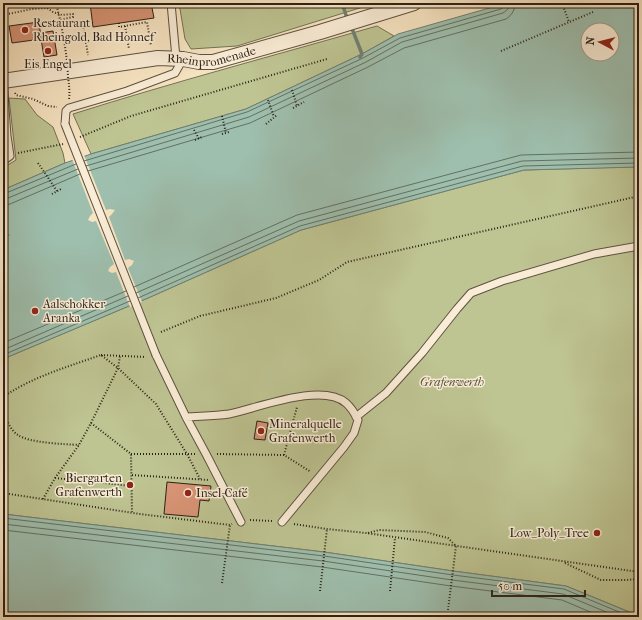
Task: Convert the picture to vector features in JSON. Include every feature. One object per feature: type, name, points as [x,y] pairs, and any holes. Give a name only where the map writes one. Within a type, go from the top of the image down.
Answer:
[{"type":"street","name":"Rheinpromenade","points":[[3,81],[153,58],[180,58],[199,62],[213,62],[320,32],[414,3]]},
{"type":"lane","points":[[171,3],[180,58],[175,73],[127,91],[69,108],[66,111],[65,124],[156,356],[241,522]]},
{"type":"lane","points":[[3,81],[10,156],[3,161]]},
{"type":"lane","points":[[356,417],[386,393],[422,353],[471,293],[502,281],[594,254],[639,246]]},
{"type":"lane","points":[[186,417],[228,414],[300,396],[333,396],[345,402],[354,412],[358,420],[354,433],[282,522]]},
{"type":"path","points":[[56,3],[68,68],[69,100]]},
{"type":"path","points":[[562,3],[569,22]]},
{"type":"path","points":[[3,15],[32,9],[47,8],[62,15],[73,14],[73,17],[60,20]]},
{"type":"path","points":[[500,51],[593,12]]},
{"type":"path","points":[[119,23],[120,27],[147,22],[153,58]]},
{"type":"path","points":[[82,25],[91,68]]},
{"type":"path","points":[[125,26],[127,35]]},
{"type":"path","points":[[77,139],[132,116],[327,59]]},
{"type":"path","points":[[292,90],[297,106]]},
{"type":"path","points":[[33,99],[48,106],[60,107]]},
{"type":"path","points":[[266,124],[275,116],[268,100]]},
{"type":"path","points":[[294,108],[304,102]]},
{"type":"path","points":[[222,116],[226,133]]},
{"type":"path","points":[[194,130],[197,140],[202,137]]},
{"type":"path","points":[[222,134],[230,132]]},
{"type":"path","points":[[10,156],[66,143]]},
{"type":"path","points":[[38,163],[57,192]]},
{"type":"path","points":[[52,194],[61,189]]},
{"type":"path","points":[[161,332],[200,316],[276,298],[318,280],[347,262],[639,196]]},
{"type":"path","points":[[3,237],[9,235]]},
{"type":"path","points":[[3,397],[39,377],[101,354],[120,356],[156,356]]},
{"type":"path","points":[[101,354],[156,404],[187,454],[200,479]]},
{"type":"path","points":[[43,499],[55,478],[79,445],[91,423],[118,368],[120,356]]},
{"type":"path","points":[[284,454],[300,396]]},
{"type":"path","points":[[3,415],[19,436],[35,441],[79,445]]},
{"type":"path","points":[[91,423],[131,454],[187,454]]},
{"type":"path","points":[[131,454],[132,513]]},
{"type":"path","points":[[206,454],[284,454],[318,478]]},
{"type":"path","points":[[132,475],[220,481]]},
{"type":"path","points":[[55,478],[132,486]]},
{"type":"path","points":[[3,493],[132,513],[230,525],[248,520],[282,522],[639,572]]},
{"type":"path","points":[[222,583],[230,525]]},
{"type":"path","points":[[320,591],[327,529]]},
{"type":"path","points":[[366,533],[379,530],[425,532],[448,538],[456,546]]},
{"type":"path","points":[[390,591],[395,538]]},
{"type":"path","points":[[448,610],[456,546]]},
{"type":"path","points":[[562,562],[601,580],[639,579]]},
{"type":"green space","points":[[179,3],[376,3],[237,46],[191,49],[185,39]]},
{"type":"green space","points":[[377,26],[394,36],[362,54],[246,109],[91,154],[73,114],[187,80]]},
{"type":"green space","points":[[9,98],[25,99],[37,115],[53,127],[63,153],[65,163],[3,190],[3,168],[16,160]]},
{"type":"green space","name":"Grafenwerth","points":[[639,167],[639,616],[566,586],[324,552],[3,514],[3,359],[148,298],[301,230],[524,170]]},
{"type":"water","points":[[507,3],[639,3],[639,167],[524,170],[301,230],[148,298],[3,359],[3,190],[65,163],[91,154],[246,109],[362,54],[398,34]]},
{"type":"water","points":[[3,514],[324,552],[566,586],[639,617],[3,617]]},
{"type":"pier","points":[[84,155],[106,210],[115,210],[109,217],[125,260],[129,259],[134,261],[128,268],[142,302],[130,307],[116,272],[112,273],[108,271],[114,264],[96,221],[92,222],[88,220],[93,213],[72,159]]},
{"type":"building","points":[[90,3],[151,3],[154,18],[93,27]]},
{"type":"building","name":"Restaurant Rheingold, Bad Honnef","points":[[39,22],[41,39],[12,43],[9,26]]},
{"type":"building","points":[[53,31],[57,55],[44,57],[40,33]]},
{"type":"building","name":"Mineralquelle Grafenwerth","points":[[257,421],[268,423],[265,440],[254,439]]},
{"type":"building","name":"Insel-Café","points":[[167,482],[211,486],[209,501],[200,500],[198,517],[164,514]]},
{"type":"waterway","points":[[342,3],[348,21]]},
{"type":"waterway","points":[[351,26],[362,54],[360,57]]},
{"type":"place","name":"Restaurant Rheingold, Bad Honnef","points":[[25,30]]},
{"type":"place","name":"Eis Engel","points":[[48,51]]},
{"type":"place","name":"Aalschokker Aranka","points":[[35,311]]},
{"type":"place","name":"Mineralquelle Grafenwerth","points":[[261,431]]},
{"type":"place","name":"Biergarten Grafenwerth","points":[[130,485]]},
{"type":"place","name":"Insel-Café","points":[[188,493]]},
{"type":"place","name":"Low_Poly_Tree","points":[[597,533]]}]
